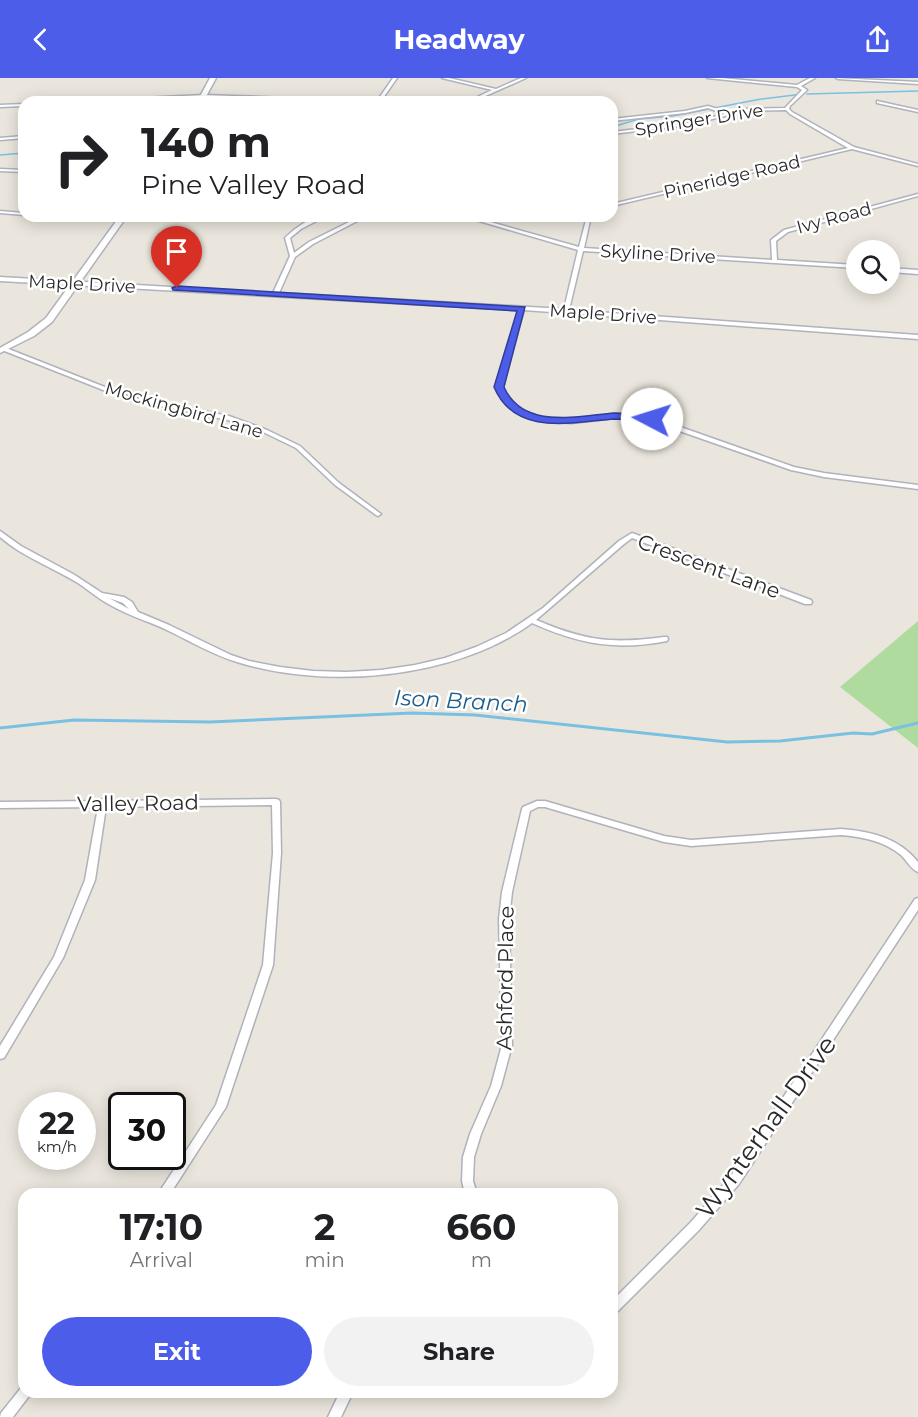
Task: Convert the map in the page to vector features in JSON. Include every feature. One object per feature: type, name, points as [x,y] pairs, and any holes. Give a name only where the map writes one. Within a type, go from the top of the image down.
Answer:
[{"type":"street","points":[[204,96],[213,78]]},
{"type":"street","points":[[384,96],[395,78]]},
{"type":"street","points":[[444,78],[497,90]]},
{"type":"street","points":[[483,96],[524,78]]},
{"type":"street","points":[[709,78],[804,88],[804,93],[787,109],[852,148],[918,165]]},
{"type":"street","points":[[798,86],[813,78]]},
{"type":"street","points":[[838,78],[918,83]]},
{"type":"street","points":[[878,102],[918,111]]},
{"type":"street","points":[[0,106],[18,105]]},
{"type":"street","points":[[618,119],[685,112],[708,106],[728,113]]},
{"type":"street","name":"Springer Drive","points":[[618,132],[688,124],[728,113],[787,109]]},
{"type":"street","points":[[0,139],[18,138]]},
{"type":"street","name":"Pineridge Road","points":[[618,205],[852,148]]},
{"type":"street","points":[[0,170],[18,171]]},
{"type":"street","name":"Ivy Road","points":[[775,261],[773,240],[786,231],[918,195]]},
{"type":"street","points":[[0,212],[18,214]]},
{"type":"street","points":[[2,350],[31,334],[49,320],[120,222]]},
{"type":"street","points":[[293,256],[287,238],[299,228],[312,222]]},
{"type":"street","points":[[276,293],[293,256],[311,243],[352,222]]},
{"type":"street","name":"Skyline Drive","points":[[485,222],[580,249],[846,266]]},
{"type":"street","points":[[566,311],[587,222]]},
{"type":"street","points":[[900,271],[918,272]]},
{"type":"street","name":"Maple Drive","points":[[0,279],[566,311],[915,337]]},
{"type":"street","points":[[522,309],[499,387],[504,400],[518,411],[540,419],[561,421],[616,416],[652,419],[793,469],[825,476],[918,487]]},
{"type":"street","points":[[915,337],[918,344]]},
{"type":"street","name":"Mockingbird Lane","points":[[2,350],[128,398],[163,407],[229,418],[265,431],[298,447],[337,484],[378,514]]},
{"type":"street","name":"Crescent Lane","points":[[0,533],[11,544],[102,595],[118,607],[134,612],[219,653],[246,663],[276,669],[326,674],[371,672],[447,661],[511,634],[632,535],[808,602]]},
{"type":"street","points":[[530,620],[584,641],[631,644],[664,639]]},
{"type":"street","points":[[0,1055],[58,958],[90,880],[103,802]]},
{"type":"street","name":"Valley Road","points":[[0,806],[103,802],[276,802],[277,853],[268,965],[221,1107],[168,1188]]},
{"type":"street","name":"Ashford Place","points":[[469,1188],[466,1176],[469,1149],[498,1080],[507,1045],[504,947],[506,901],[524,815],[531,806],[545,804],[664,839],[691,843],[841,832],[863,834],[876,837],[900,849],[918,869]]},
{"type":"street","name":"Wynterhall Drive","points":[[618,1303],[695,1226],[735,1180],[918,902]]},
{"type":"street","points":[[5,1417],[20,1398]]},
{"type":"street","points":[[334,1417],[344,1398]]},
{"type":"green space","points":[[918,621],[918,748],[840,687]]},
{"type":"waterway","points":[[807,94],[918,91]]},
{"type":"waterway","points":[[618,125],[639,119],[673,116],[761,99],[803,94]]},
{"type":"waterway","points":[[0,155],[18,154]]},
{"type":"waterway","name":"Ison Branch","points":[[0,728],[74,720],[210,722],[412,713],[475,715],[727,742],[780,741],[853,733],[872,734],[918,723]]},
{"type":"route","points":[[177,288],[522,309],[499,387],[504,400],[518,411],[540,419],[571,421],[616,416],[652,419]]}]
